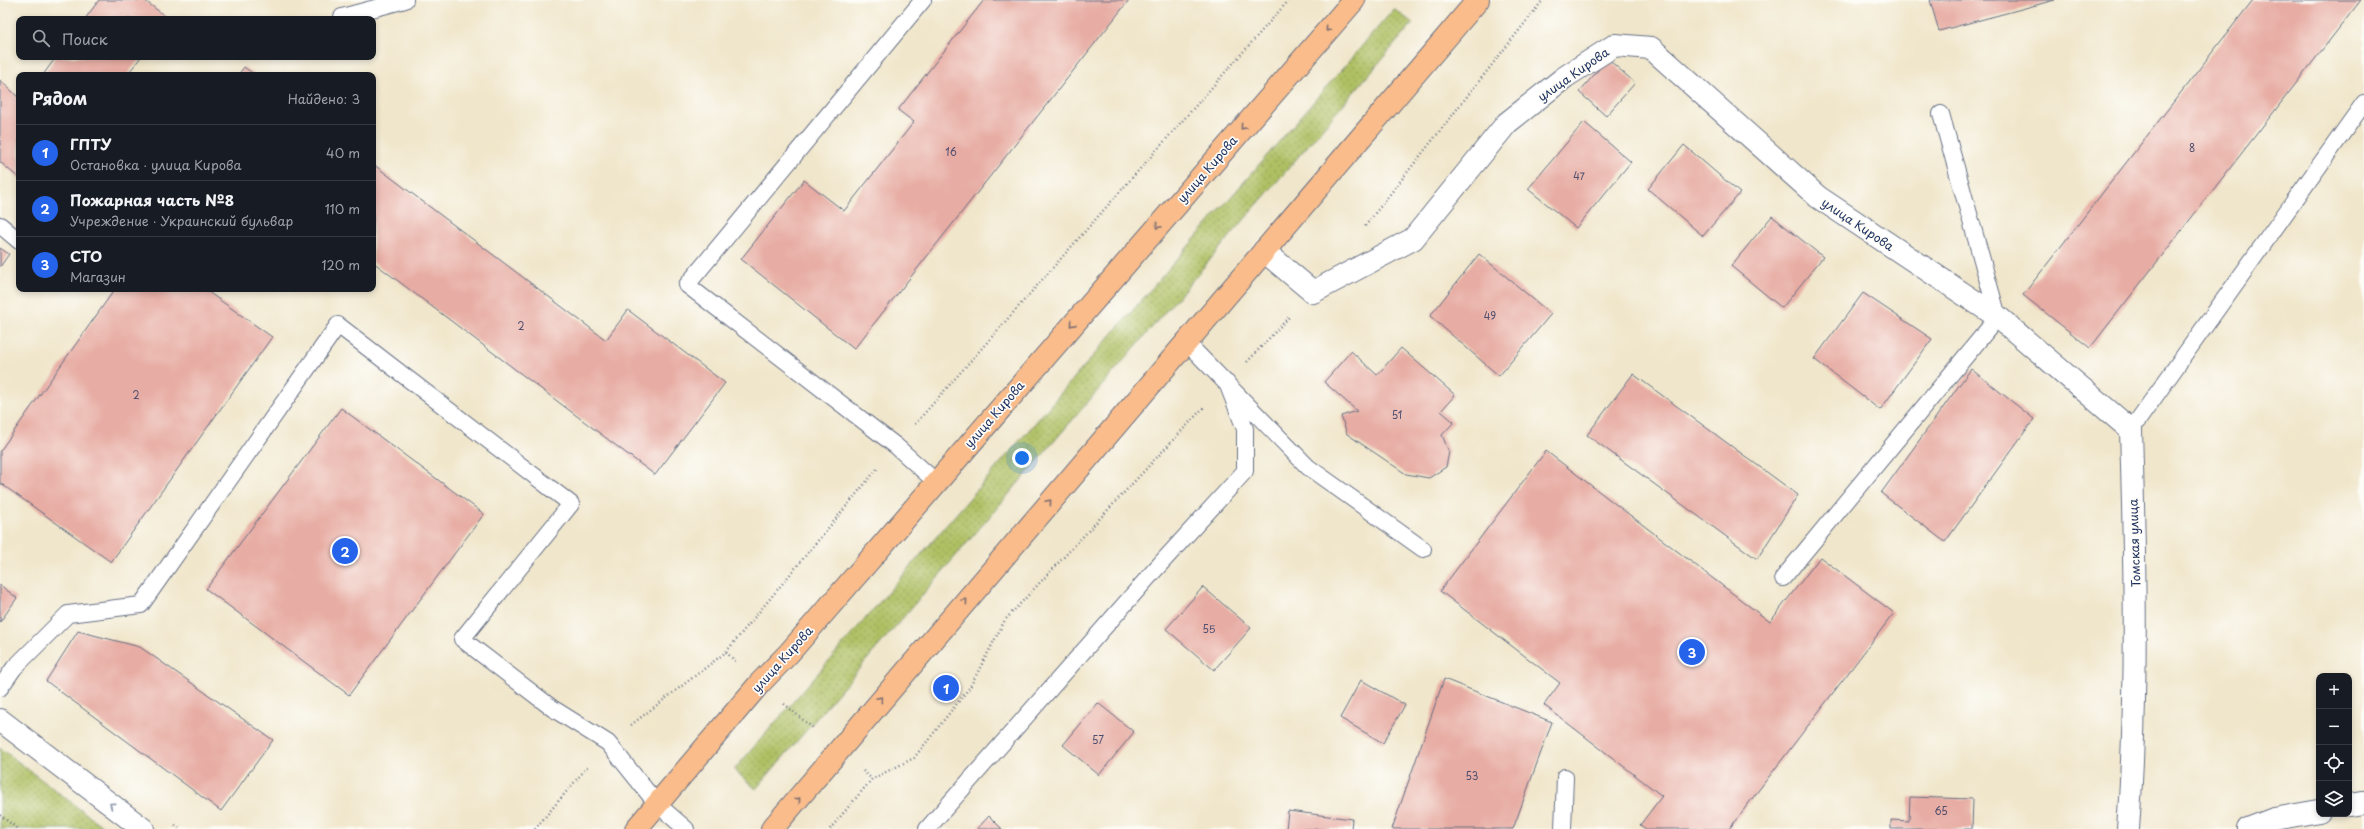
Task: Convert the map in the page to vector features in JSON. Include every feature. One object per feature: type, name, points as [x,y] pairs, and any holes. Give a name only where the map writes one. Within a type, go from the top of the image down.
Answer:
[{"type":"main road","name":"улица Кирова","points":[[636,829],[760,683],[789,653],[935,481],[1354,0]]},
{"type":"main road","points":[[772,829],[838,749],[1478,0]]},
{"type":"street","name":"улица Кирова","points":[[1312,292],[1413,238],[1507,123],[1565,77],[1615,45],[1651,48],[1818,197],[1998,317]]},
{"type":"street","points":[[1264,251],[1312,292]]},
{"type":"street","points":[[1998,317],[2131,430]]},
{"type":"street","name":"Томская улица","points":[[2128,829],[2132,775],[2136,582],[2131,430]]},
{"type":"street","points":[[0,720],[143,829]]},
{"type":"street","points":[[2352,805],[2364,803]]},
{"type":"street","points":[[2248,829],[2274,819],[2316,812]]},
{"type":"lane","points":[[346,16],[405,0]]},
{"type":"lane","points":[[923,0],[687,285],[896,446],[935,481]]},
{"type":"lane","points":[[2131,430],[2364,103]]},
{"type":"lane","points":[[1783,578],[1998,317],[1941,114]]},
{"type":"lane","points":[[0,225],[16,239]]},
{"type":"lane","points":[[0,688],[14,668],[68,614],[141,605],[338,324],[571,504],[462,640],[552,708],[608,743],[657,804],[686,829]]},
{"type":"lane","points":[[1186,342],[1308,467],[1423,549]]},
{"type":"lane","points":[[927,829],[1153,572],[1245,471],[1245,429],[1227,383]]},
{"type":"lane","points":[[1563,829],[1565,777]]},
{"type":"path","points":[[535,829],[608,743],[726,652],[896,446],[1289,0]]},
{"type":"path","points":[[1361,231],[1543,0]]},
{"type":"path","points":[[830,829],[872,779],[914,758],[970,687],[1005,620],[1312,292]]},
{"type":"path","points":[[726,652],[872,779]]},
{"type":"path","points":[[0,815],[18,829]]},
{"type":"green space","points":[[1394,9],[1413,23],[756,789],[734,770]]},
{"type":"green space","points":[[0,748],[106,829],[0,829]]},
{"type":"building","points":[[99,0],[144,0],[165,16],[87,16]]},
{"type":"building","points":[[984,0],[1129,0],[854,349],[741,259],[804,180],[844,211],[914,122],[898,110]]},
{"type":"building","points":[[1930,0],[2055,0],[1939,31]]},
{"type":"building","points":[[2253,0],[2361,0],[2090,348],[2023,295]]},
{"type":"building","points":[[1608,59],[1635,83],[1606,116],[1579,92]]},
{"type":"building","points":[[54,60],[139,60],[129,72],[45,72]]},
{"type":"building","points":[[244,67],[251,72],[240,72]]},
{"type":"building","points":[[0,80],[16,95],[16,175],[0,162]]},
{"type":"building","points":[[1584,122],[1631,162],[1576,228],[1528,189]]},
{"type":"building","points":[[1684,145],[1740,193],[1703,236],[1648,189]]},
{"type":"building","points":[[376,166],[606,340],[628,310],[725,383],[655,475],[376,264]]},
{"type":"building","points":[[1772,216],[1823,257],[1782,308],[1731,266]]},
{"type":"building","points":[[0,248],[9,254],[0,267]]},
{"type":"building","points":[[1479,254],[1551,314],[1499,376],[1430,316]]},
{"type":"building","points":[[113,292],[208,292],[272,337],[111,562],[0,483],[0,451]]},
{"type":"building","points":[[1863,293],[1932,339],[1880,410],[1814,359]]},
{"type":"building","points":[[1401,348],[1455,395],[1441,411],[1454,422],[1442,435],[1449,452],[1446,467],[1429,478],[1406,474],[1347,434],[1341,416],[1357,411],[1324,382],[1351,351],[1377,375]]},
{"type":"building","points":[[1971,369],[2034,419],[1945,542],[1881,493]]},
{"type":"building","points":[[1633,374],[1798,495],[1757,559],[1587,435]]},
{"type":"building","points":[[341,408],[484,514],[349,695],[206,589]]},
{"type":"building","points":[[1546,451],[1770,622],[1820,557],[1894,613],[1729,829],[1646,829],[1640,825],[1662,796],[1544,705],[1560,683],[1440,591]]},
{"type":"building","points":[[0,585],[17,598],[0,622]]},
{"type":"building","points":[[1203,587],[1251,628],[1214,670],[1166,629]]},
{"type":"building","points":[[78,631],[140,647],[273,740],[221,811],[46,681]]},
{"type":"building","points":[[1444,679],[1552,722],[1513,829],[1392,829]]},
{"type":"building","points":[[1361,680],[1405,705],[1383,743],[1340,718]]},
{"type":"building","points":[[1098,703],[1134,732],[1099,775],[1063,745]]},
{"type":"building","points":[[1910,797],[1973,799],[1972,829],[1891,829],[1891,820],[1909,821]]},
{"type":"building","points":[[1288,811],[1352,819],[1351,829],[1286,829]]},
{"type":"building","points":[[989,816],[1002,829],[977,829]]},
{"type":"place","name":"Пожарная часть №8","points":[[345,551]]},
{"type":"place","name":"СТО","points":[[1692,652]]},
{"type":"place","name":"ГПТУ","points":[[946,688]]}]
